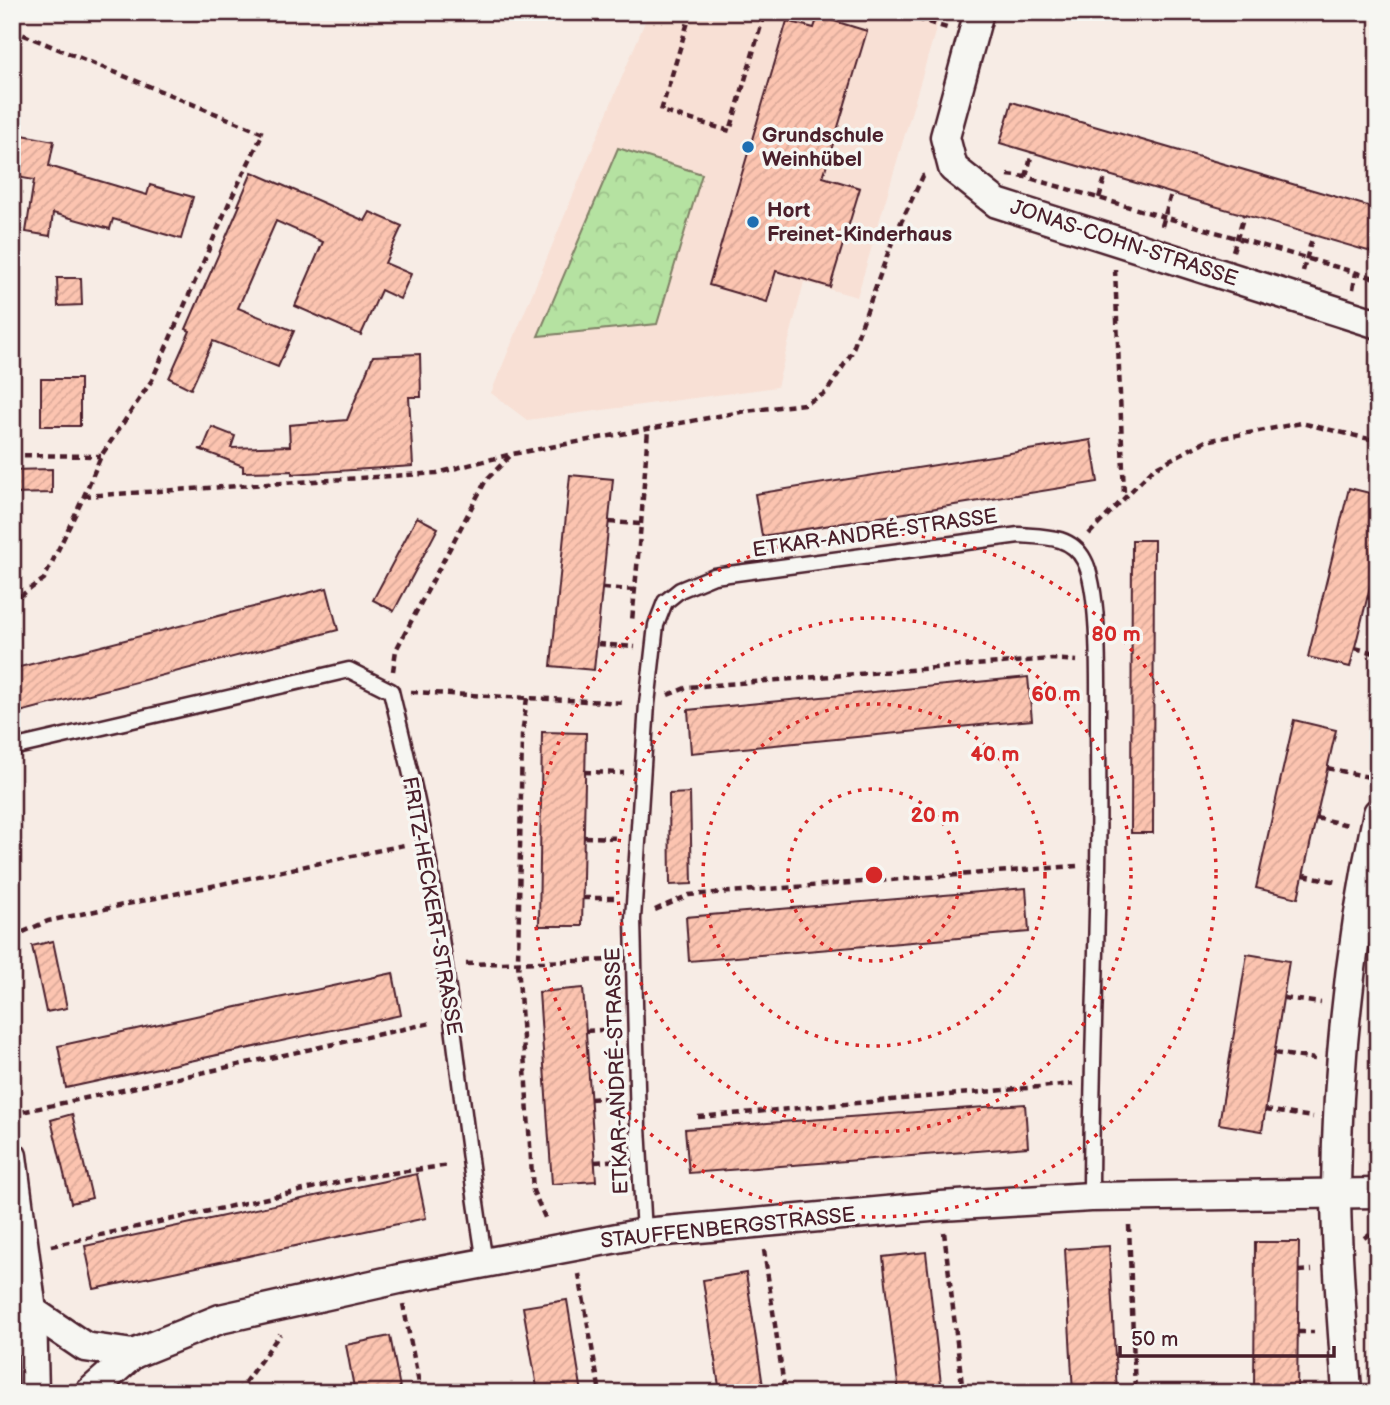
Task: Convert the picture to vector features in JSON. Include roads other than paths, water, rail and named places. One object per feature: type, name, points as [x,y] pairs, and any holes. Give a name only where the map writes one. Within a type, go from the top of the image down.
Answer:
[{"type":"street","name":"JONAS-COHN-STRASSE","points":[[975,24],[945,137],[953,168],[997,204],[1378,324]]},
{"type":"street","points":[[1347,1393],[1336,1193],[1338,1121],[1342,1063],[1363,887],[1378,813]]},
{"type":"street","points":[[12,1156],[32,1311],[34,1393]]},
{"type":"street","name":"STAUFFENBERGSTRASSE","points":[[133,1353],[220,1319],[306,1298],[644,1233],[941,1206],[1128,1196],[1378,1194]]},
{"type":"street","points":[[32,1311],[85,1347],[133,1353]]},
{"type":"street","points":[[89,1393],[133,1353]]},
{"type":"lane","name":"ETKAR-ANDRÉ-STRASSE","points":[[644,1233],[633,919],[647,704],[656,625],[665,602],[680,590],[714,576],[1019,535],[1053,537],[1076,547],[1086,562],[1091,578],[1097,664],[1098,865],[1091,1082],[1091,1198]]},
{"type":"lane","name":"FRITZ-HECKERT-STRASSE","points":[[12,748],[349,670],[391,691],[425,840],[485,1262]]},
{"type":"place","name":"Grundschule Weinhübel","points":[[748,147]]},
{"type":"place","name":"Hort Freinet-Kinderhaus","points":[[753,222]]}]
